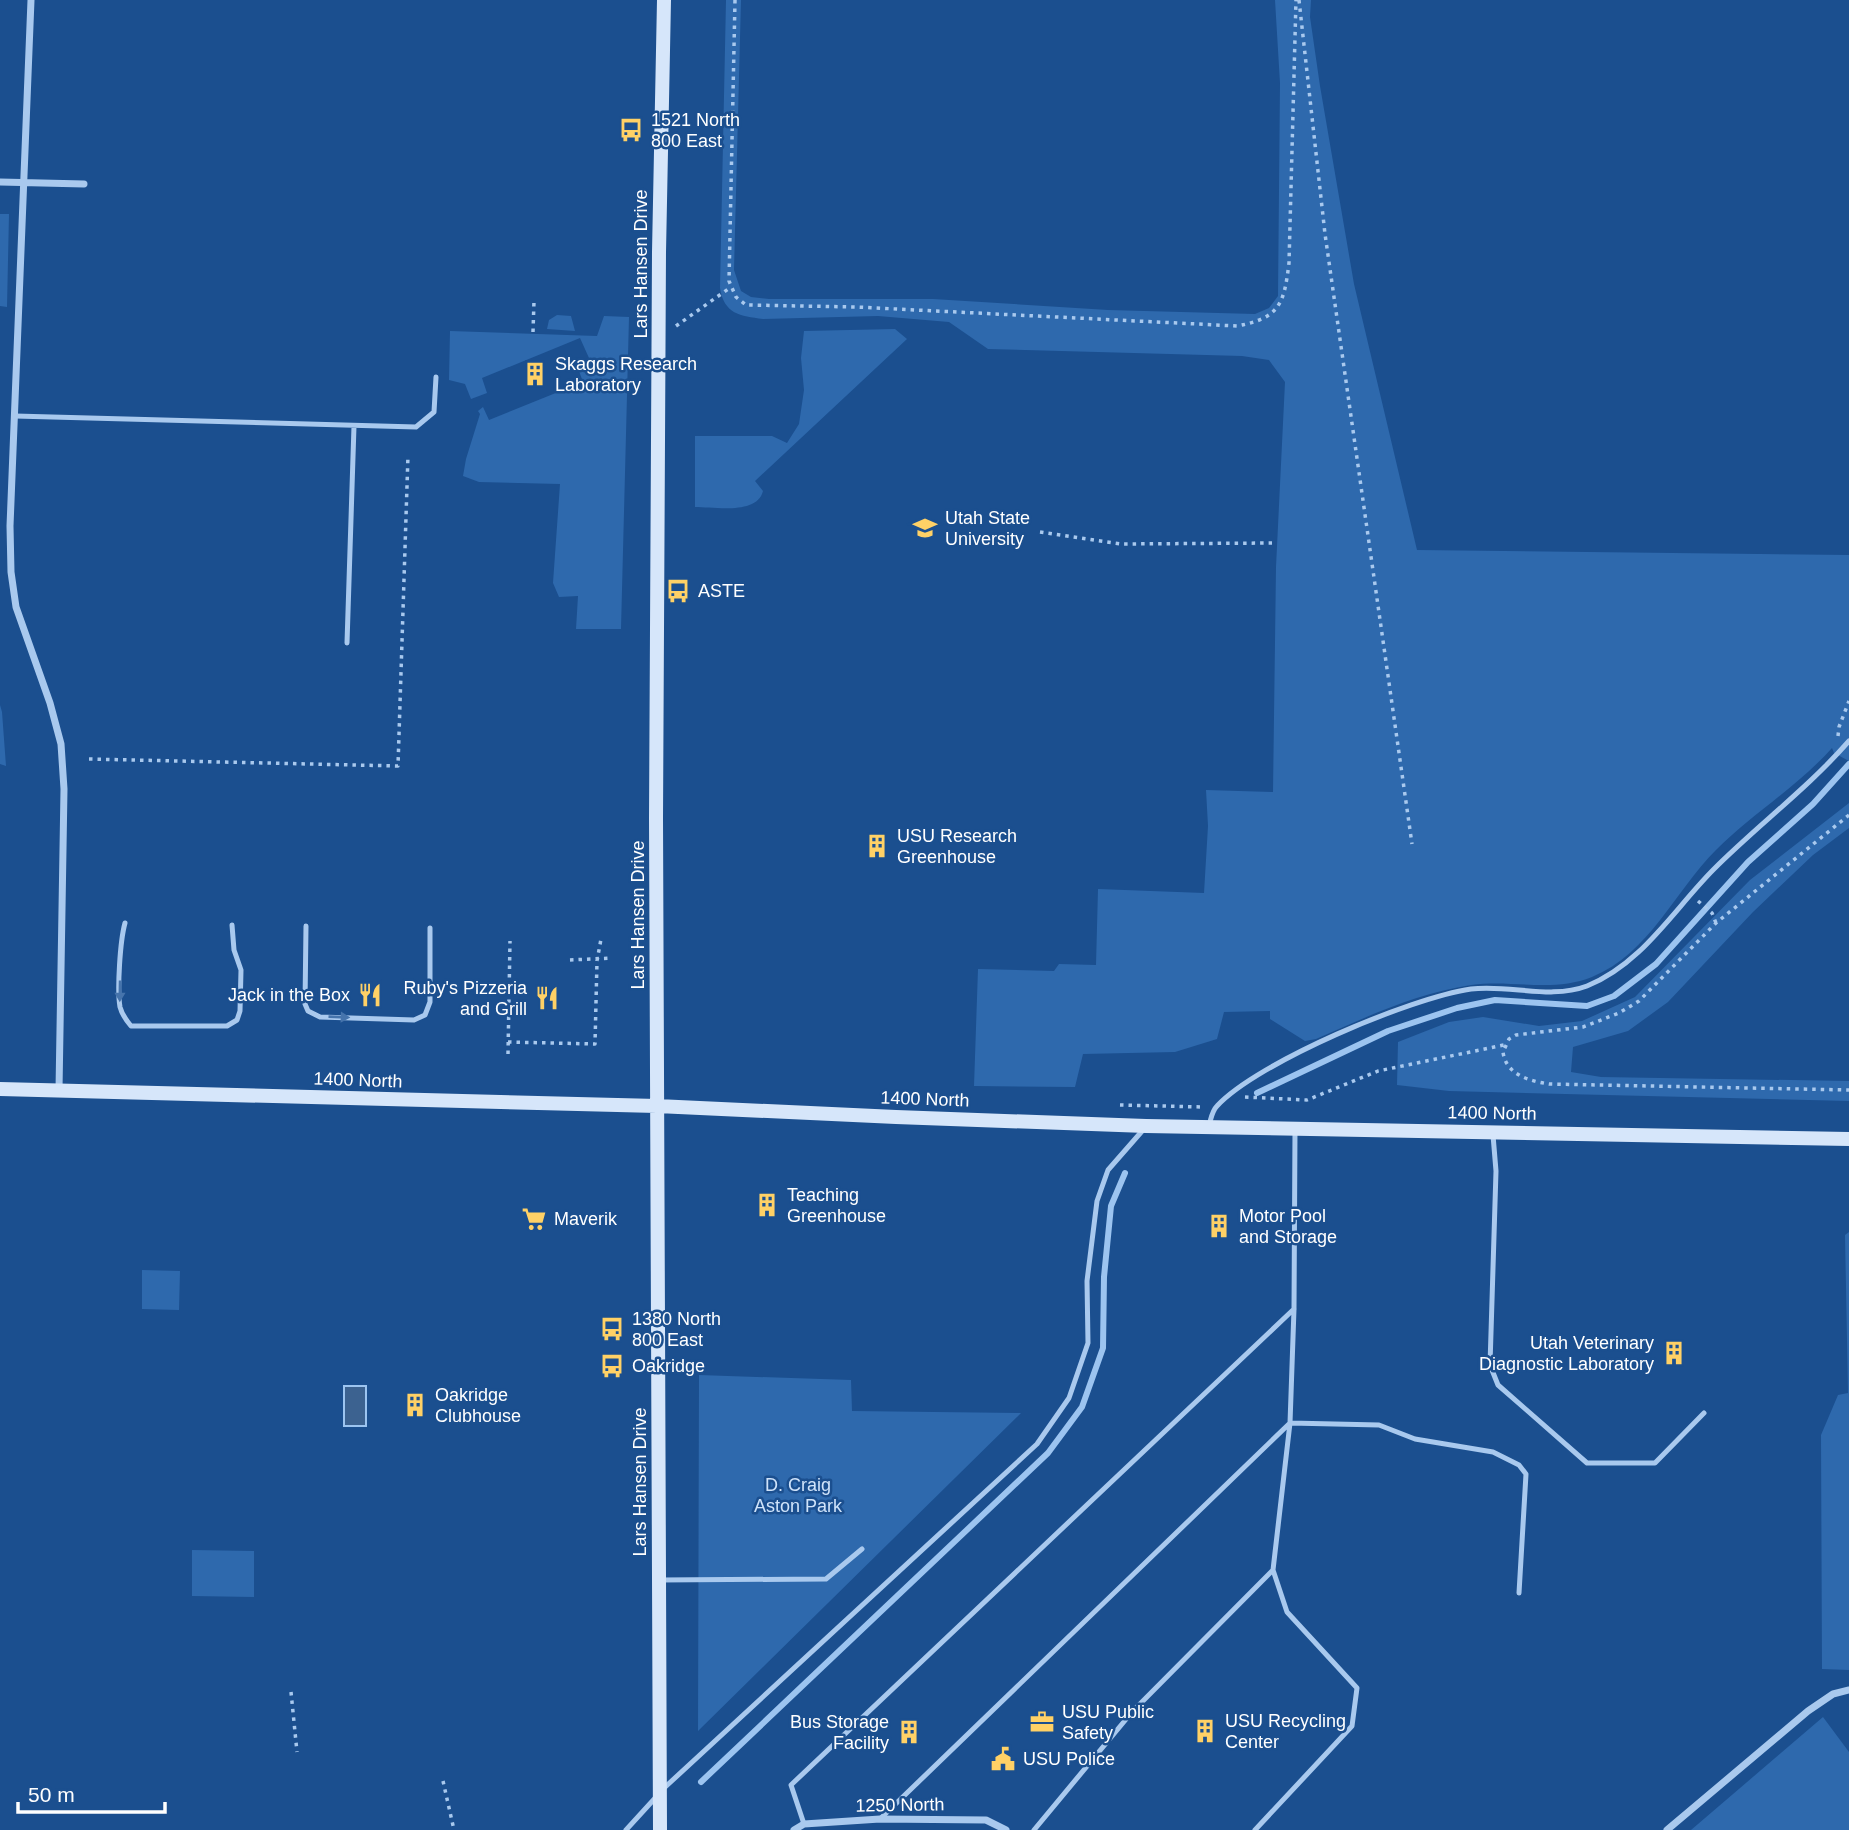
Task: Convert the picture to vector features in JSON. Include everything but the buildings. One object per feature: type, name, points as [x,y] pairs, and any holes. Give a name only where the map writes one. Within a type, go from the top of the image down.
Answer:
[{"type":"main road","name":"Lars Hansen Drive","points":[[660,1830],[657,1106],[659,337],[664,0]]},
{"type":"main road","name":"1400 North","points":[[0,1089],[657,1106],[1146,1126],[1849,1139]]},
{"type":"street","points":[[31,0],[26,182],[10,526],[11,572],[16,607],[50,703],[61,744],[60,1090]]},
{"type":"street","points":[[0,182],[84,184]]},
{"type":"street","points":[[1667,1830],[1808,1711],[1833,1694],[1849,1690]]},
{"type":"street","name":"1250 North","points":[[794,1830],[804,1824],[880,1819],[986,1820],[1006,1830]]},
{"type":"lane","points":[[15,416],[416,427],[434,412],[436,377]]},
{"type":"lane","points":[[346,643],[354,426]]},
{"type":"lane","points":[[1209,1126],[1215,1108],[1247,1082],[1314,1045],[1402,1009],[1470,989],[1563,991],[1584,987],[1619,969],[1639,953],[1714,869],[1810,782],[1849,741]]},
{"type":"lane","points":[[125,923],[122,935],[120,1005],[124,1018],[131,1026],[227,1026],[237,1020],[240,1011],[241,970],[234,950],[232,925]]},
{"type":"lane","points":[[306,926],[305,1004],[308,1011],[320,1017],[414,1020],[425,1014],[430,1002],[430,928]]},
{"type":"lane","points":[[626,1830],[661,1791],[1037,1444],[1069,1398],[1088,1343],[1087,1281],[1097,1201],[1108,1171],[1146,1126]]},
{"type":"lane","points":[[1255,1830],[1352,1726],[1357,1688],[1287,1612],[1273,1570],[1290,1423],[1295,1128]]},
{"type":"lane","points":[[1493,1132],[1496,1171],[1490,1365],[1498,1385],[1587,1464],[1655,1464],[1704,1413]]},
{"type":"lane","points":[[804,1824],[791,1785],[1294,1309]]},
{"type":"lane","points":[[880,1819],[1290,1423],[1379,1425],[1415,1439],[1493,1452],[1518,1465],[1526,1474],[1519,1593]]},
{"type":"lane","points":[[660,1580],[826,1579],[862,1549]]},
{"type":"lane","points":[[1034,1830],[1132,1712],[1273,1570]]},
{"type":"path","points":[[735,0],[729,281],[736,297],[746,304],[761,307],[856,307],[1237,326],[1266,318],[1276,311],[1285,294],[1289,263],[1298,0]]},
{"type":"path","points":[[1298,0],[1325,234],[1412,844]]},
{"type":"path","points":[[659,337],[731,287]]},
{"type":"path","points":[[533,332],[534,301]]},
{"type":"path","points":[[89,759],[398,766],[408,455]]},
{"type":"path","points":[[1040,532],[1121,544],[1272,543]]},
{"type":"path","points":[[1843,747],[1838,738],[1839,727],[1849,701]]},
{"type":"path","points":[[1228,1097],[1307,1100],[1378,1071],[1504,1045],[1516,1035],[1583,1027],[1619,1013],[1639,1001],[1716,923],[1849,815]]},
{"type":"path","points":[[1698,901],[1712,913],[1716,923]]},
{"type":"path","points":[[508,1042],[595,1044],[597,961],[601,939]]},
{"type":"path","points":[[508,1054],[510,941]]},
{"type":"path","points":[[570,960],[597,961],[612,958]]},
{"type":"path","points":[[1504,1045],[1504,1059],[1514,1072],[1549,1084],[1849,1090]]},
{"type":"path","points":[[1120,1105],[1215,1108]]},
{"type":"path","points":[[291,1692],[297,1752]]},
{"type":"path","points":[[443,1781],[454,1830]]},
{"type":"green space","points":[[726,0],[741,0],[734,270],[741,291],[751,297],[933,299],[1108,310],[1255,314],[1269,308],[1278,296],[1280,83],[1275,0],[1311,0],[1310,17],[1320,86],[1354,284],[1417,550],[1849,555],[1849,761],[1834,753],[1832,748],[1805,775],[1716,850],[1630,953],[1592,977],[1562,984],[1486,984],[1451,989],[1392,1007],[1316,1039],[1305,1041],[1270,1019],[1270,1011],[1224,1012],[1217,1039],[1175,1052],[1083,1054],[1075,1087],[974,1086],[978,969],[1054,971],[1059,964],[1096,965],[1098,889],[1204,893],[1208,826],[1206,790],[1273,792],[1276,567],[1285,382],[1269,360],[1242,356],[988,349],[949,322],[878,316],[763,319],[734,312],[725,303],[720,288]]},
{"type":"green space","points":[[0,214],[9,214],[7,307],[0,306]]},
{"type":"green space","points":[[557,315],[571,316],[575,331],[547,329],[549,320]]},
{"type":"green space","points":[[604,316],[629,317],[621,629],[576,629],[578,596],[559,597],[553,583],[560,484],[479,482],[463,476],[480,414],[478,411],[483,407],[489,420],[583,382],[579,371],[585,369],[589,358],[580,338],[482,378],[487,393],[471,399],[465,384],[449,380],[450,331],[597,336]]},
{"type":"green space","points":[[895,329],[907,339],[755,481],[763,491],[759,499],[744,507],[695,507],[695,436],[772,436],[787,443],[799,424],[804,390],[801,358],[804,331]]},
{"type":"green space","points":[[0,705],[2,712],[6,766],[0,764]]},
{"type":"green space","points":[[1849,803],[1849,828],[1813,855],[1753,912],[1668,1002],[1628,1031],[1573,1047],[1571,1072],[1601,1077],[1849,1081],[1849,1101],[1449,1091],[1397,1085],[1398,1042],[1449,1022],[1483,1017],[1539,1026],[1582,1021],[1635,997],[1750,880]]},
{"type":"green space","points":[[1849,1232],[1849,1670],[1822,1669],[1821,1435],[1838,1395],[1848,1393],[1845,1235]]},
{"type":"green space","points":[[142,1270],[180,1271],[179,1310],[142,1309]]},
{"type":"green space","name":"D. Craig Aston Park","points":[[699,1375],[851,1380],[852,1411],[1021,1413],[698,1731]]},
{"type":"green space","points":[[192,1550],[254,1551],[254,1597],[192,1596]]},
{"type":"green space","points":[[1823,1717],[1849,1752],[1849,1830],[1691,1830]]},
{"type":"shaded area","points":[[344,1386],[366,1386],[366,1426],[344,1426]]},
{"type":"waterway","points":[[1257,1093],[1388,1031],[1457,1008],[1495,1000],[1587,1006],[1614,996],[1656,964],[1748,862],[1813,804],[1849,764]]},
{"type":"waterway","points":[[701,1782],[1048,1453],[1082,1407],[1103,1348],[1104,1277],[1111,1206],[1125,1173]]},
{"type":"place","name":"1521 North 800 East","points":[[631,130]]},
{"type":"place","name":"Skaggs Research Laboratory","points":[[535,374]]},
{"type":"place","name":"Utah State University","points":[[925,528]]},
{"type":"place","name":"ASTE","points":[[678,591]]},
{"type":"place","name":"USU Research Greenhouse","points":[[877,846]]},
{"type":"place","name":"Jack in the Box","points":[[370,995]]},
{"type":"place","name":"Ruby's Pizzeria and Grill","points":[[547,998]]},
{"type":"place","name":"Teaching Greenhouse","points":[[767,1205]]},
{"type":"place","name":"Maverik","points":[[534,1219]]},
{"type":"place","name":"Motor Pool and Storage","points":[[1219,1226]]},
{"type":"place","name":"1380 North 800 East","points":[[612,1329]]},
{"type":"place","name":"Utah Veterinary Diagnostic Laboratory","points":[[1674,1353]]},
{"type":"place","name":"Oakridge","points":[[612,1366]]},
{"type":"place","name":"Oakridge Clubhouse","points":[[415,1405]]},
{"type":"place","name":"USU Public Safety","points":[[1042,1722]]},
{"type":"place","name":"USU Recycling Center","points":[[1205,1731]]},
{"type":"place","name":"Bus Storage Facility","points":[[909,1732]]},
{"type":"place","name":"USU Police","points":[[1003,1759]]}]
